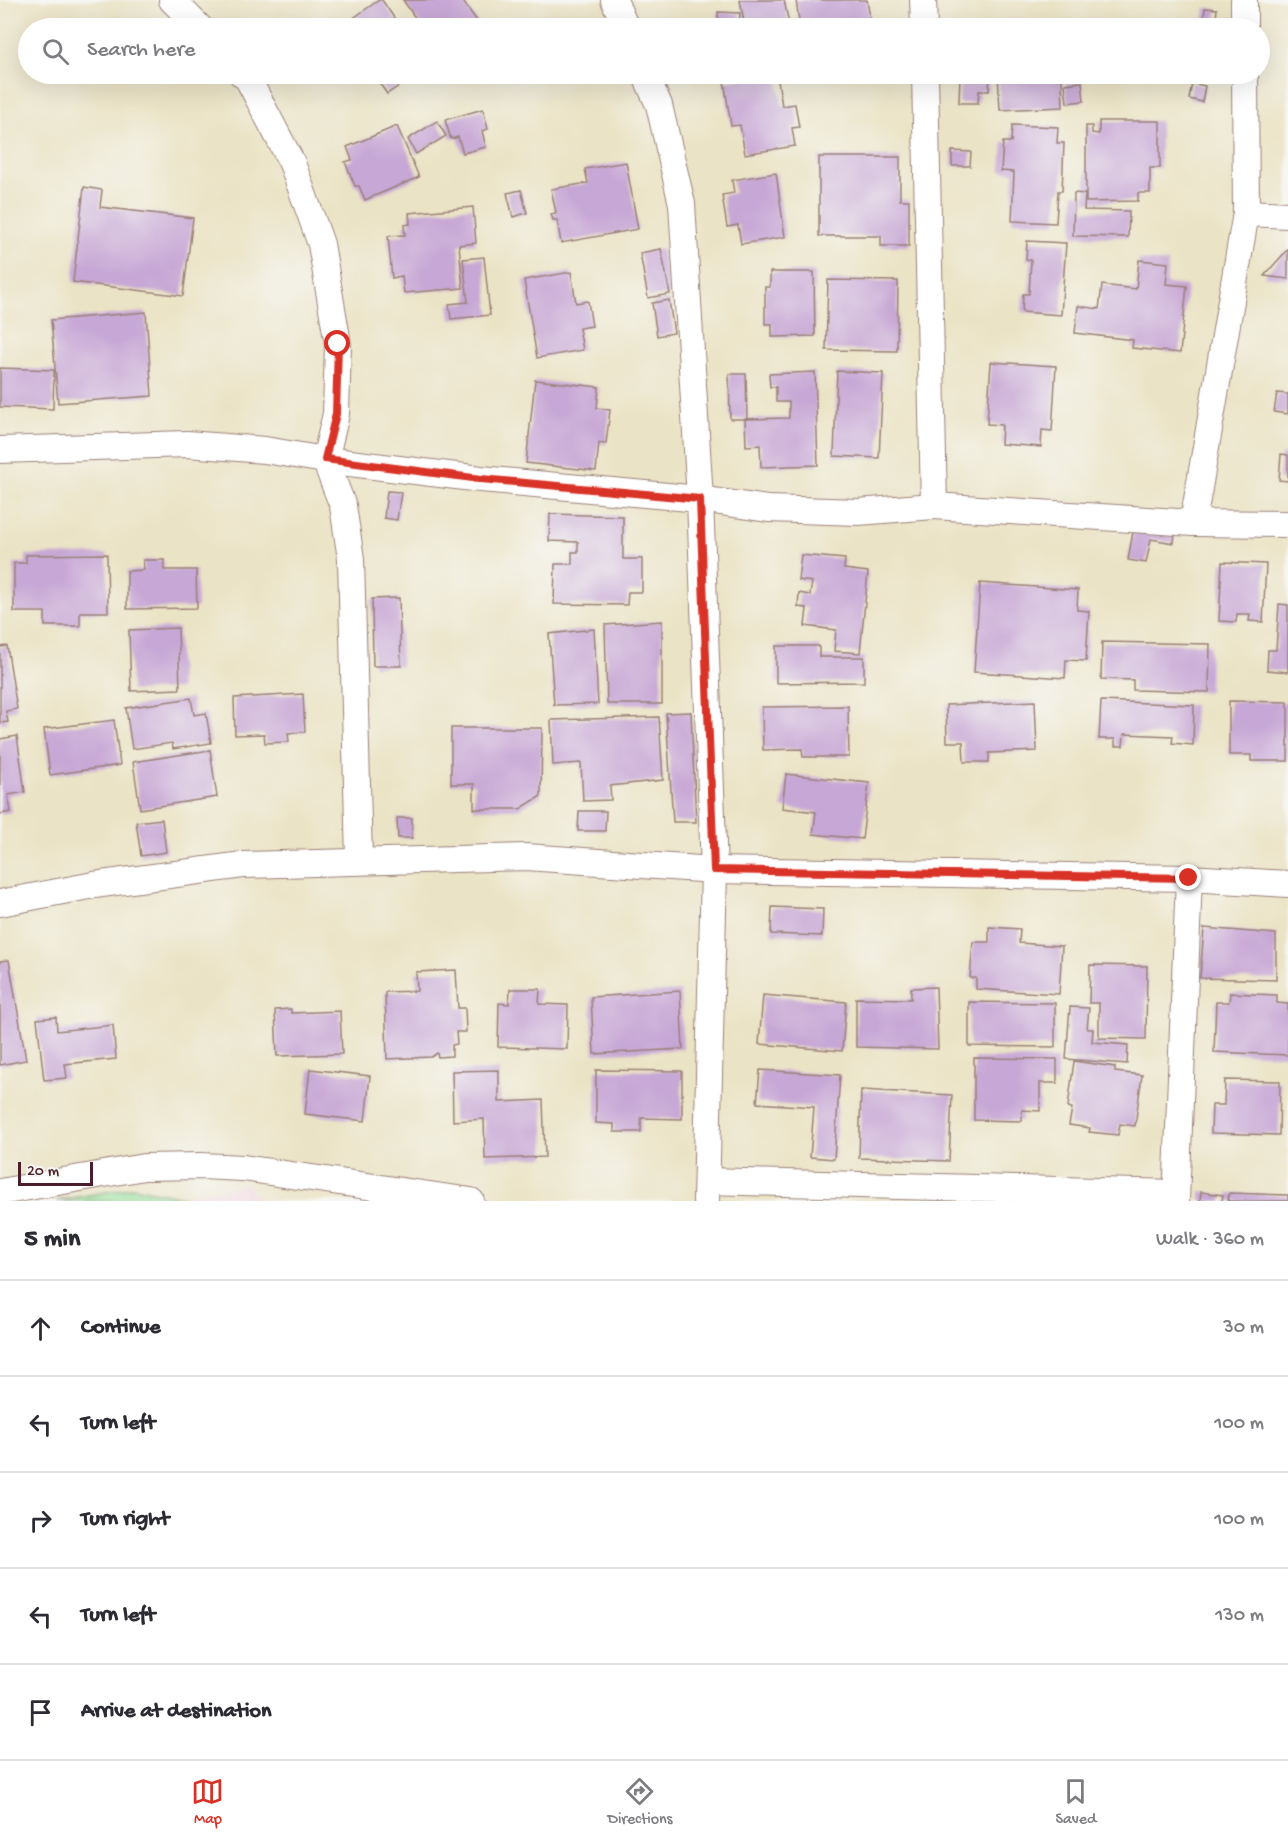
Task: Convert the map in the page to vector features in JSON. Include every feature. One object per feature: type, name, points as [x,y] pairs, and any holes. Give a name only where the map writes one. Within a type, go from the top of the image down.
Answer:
[{"type":"street","points":[[172,0],[190,18]]},
{"type":"street","points":[[614,0],[622,18]]},
{"type":"street","points":[[923,0],[924,18]]},
{"type":"street","points":[[1244,0],[1244,18]]},
{"type":"street","points":[[251,84],[292,163],[321,244],[338,344],[336,414],[325,459],[343,506],[351,559],[359,860]]},
{"type":"street","points":[[650,84],[659,105],[682,204],[700,499],[714,870],[706,1191],[1176,1197],[1189,878]]},
{"type":"street","points":[[925,84],[934,506]]},
{"type":"street","points":[[1193,523],[1246,213],[1245,84]]},
{"type":"street","points":[[1246,213],[1288,215]]},
{"type":"street","points":[[0,450],[187,444],[265,450],[481,479],[700,499],[768,509],[858,512],[934,506],[1193,523],[1288,524]]},
{"type":"street","points":[[0,903],[94,885],[243,865],[526,857],[714,870],[1189,878],[1288,884]]},
{"type":"street","points":[[0,1192],[144,1167],[201,1166],[243,1168],[471,1201]]},
{"type":"shaded area","points":[[246,1184],[260,1201],[158,1201]]},
{"type":"green space","points":[[134,1187],[201,1201],[56,1201]]},
{"type":"building","points":[[382,0],[394,18],[353,18]]},
{"type":"building","points":[[403,0],[462,0],[475,18],[415,18]]},
{"type":"building","points":[[740,0],[784,0],[788,18],[743,18]]},
{"type":"building","points":[[796,0],[867,0],[870,18],[799,18]]},
{"type":"building","points":[[1205,8],[1217,9],[1216,18],[1204,18]]},
{"type":"building","points":[[718,12],[740,13],[740,18],[718,18]]},
{"type":"building","points":[[380,84],[402,84],[387,94]]},
{"type":"building","points":[[724,84],[779,84],[782,106],[795,104],[799,127],[792,128],[795,146],[745,154],[740,125],[731,126]]},
{"type":"building","points":[[960,84],[989,84],[989,91],[979,91],[978,103],[959,103]]},
{"type":"building","points":[[999,84],[1062,84],[1063,107],[1000,110]]},
{"type":"building","points":[[1065,84],[1082,84],[1084,101],[1067,103]]},
{"type":"building","points":[[1192,84],[1205,86],[1202,102],[1189,99]]},
{"type":"building","points":[[483,109],[488,129],[482,131],[486,147],[463,153],[458,137],[451,139],[445,120]]},
{"type":"building","points":[[437,121],[446,136],[416,154],[408,139]]},
{"type":"building","points":[[1099,121],[1160,121],[1160,168],[1150,168],[1150,193],[1138,193],[1138,201],[1086,202],[1086,126],[1092,126],[1092,133],[1099,134]]},
{"type":"building","points":[[1012,125],[1058,127],[1057,143],[1064,143],[1062,191],[1058,191],[1056,223],[1012,221],[1014,172],[1001,171],[1003,142],[1011,142]]},
{"type":"building","points":[[397,126],[419,177],[365,200],[359,186],[355,186],[345,162],[352,160],[347,147]]},
{"type":"building","points":[[952,151],[971,152],[970,166],[952,166]]},
{"type":"building","points":[[819,157],[900,157],[900,200],[909,200],[909,246],[881,246],[881,236],[819,236]]},
{"type":"building","points":[[626,162],[638,229],[561,243],[557,220],[553,220],[551,214],[556,213],[551,189],[588,183],[585,169]]},
{"type":"building","points":[[776,173],[785,237],[741,244],[738,225],[727,227],[722,195],[734,193],[732,180]]},
{"type":"building","points":[[84,187],[102,190],[100,207],[193,218],[183,296],[73,282]]},
{"type":"building","points":[[521,190],[527,213],[513,217],[507,193]]},
{"type":"building","points":[[1074,193],[1085,194],[1084,210],[1129,211],[1128,237],[1073,236]]},
{"type":"building","points":[[473,207],[476,243],[459,245],[463,288],[404,293],[402,276],[392,278],[388,236],[405,235],[404,225],[410,224],[409,213]]},
{"type":"building","points":[[1027,241],[1066,243],[1061,315],[1022,312],[1023,294],[1029,294],[1031,260],[1026,260]]},
{"type":"building","points":[[661,249],[670,294],[648,298],[640,253]]},
{"type":"building","points":[[1288,249],[1288,279],[1264,276]]},
{"type":"building","points":[[484,257],[490,315],[451,319],[449,304],[468,302],[463,259]]},
{"type":"building","points":[[1139,260],[1168,263],[1166,284],[1187,286],[1180,353],[1132,348],[1133,340],[1075,333],[1078,306],[1099,309],[1102,285],[1136,289]]},
{"type":"building","points":[[571,272],[576,303],[588,301],[592,326],[579,328],[583,350],[537,358],[524,280]]},
{"type":"building","points":[[770,272],[814,272],[815,336],[772,337],[772,324],[765,324],[765,287],[770,287]]},
{"type":"building","points":[[828,280],[898,281],[897,351],[826,350]]},
{"type":"building","points":[[669,300],[674,333],[657,336],[652,303]]},
{"type":"building","points":[[146,312],[152,396],[58,403],[51,320]]},
{"type":"building","points":[[991,362],[1056,366],[1052,431],[1042,430],[1041,447],[1001,444],[1002,425],[987,424]]},
{"type":"building","points":[[0,368],[54,370],[53,409],[0,407]]},
{"type":"building","points":[[837,371],[883,373],[879,458],[834,456]]},
{"type":"building","points":[[815,372],[818,465],[761,467],[760,445],[746,446],[745,419],[789,418],[789,402],[776,402],[776,387],[770,387],[769,374]]},
{"type":"building","points":[[729,374],[746,374],[747,419],[730,419]]},
{"type":"building","points":[[535,380],[599,387],[597,408],[610,410],[606,444],[599,443],[596,471],[526,463]]},
{"type":"building","points":[[1277,393],[1288,394],[1288,414],[1274,412]]},
{"type":"building","points":[[1281,454],[1288,455],[1288,481],[1279,480]]},
{"type":"building","points":[[387,491],[401,492],[397,520],[384,518]]},
{"type":"building","points":[[550,514],[623,516],[623,559],[642,559],[642,592],[628,592],[627,605],[554,604],[555,564],[572,564],[572,552],[578,552],[578,542],[549,541]]},
{"type":"building","points":[[1134,526],[1175,533],[1174,543],[1151,539],[1146,563],[1128,560]]},
{"type":"building","points":[[107,554],[108,612],[80,612],[80,626],[45,626],[45,612],[14,612],[14,563],[26,563],[26,555]]},
{"type":"building","points":[[801,555],[845,559],[844,569],[868,572],[860,653],[834,651],[836,630],[805,626],[807,608],[798,607],[799,593],[810,595],[812,582],[798,580]]},
{"type":"building","points":[[143,560],[164,560],[164,570],[196,570],[197,608],[127,609],[127,571],[144,570]]},
{"type":"building","points":[[1222,562],[1266,564],[1263,622],[1249,621],[1250,614],[1237,614],[1236,622],[1219,621]]},
{"type":"building","points":[[980,583],[1078,590],[1077,610],[1089,611],[1086,661],[1066,660],[1065,678],[974,672]]},
{"type":"building","points":[[399,598],[401,666],[373,666],[372,599]]},
{"type":"building","points":[[1279,604],[1288,605],[1288,672],[1267,670],[1268,650],[1276,650]]},
{"type":"building","points":[[662,621],[662,704],[607,704],[605,625]]},
{"type":"building","points":[[178,628],[180,689],[131,691],[129,630]]},
{"type":"building","points":[[594,629],[598,704],[554,705],[549,634]]},
{"type":"building","points":[[1102,642],[1210,644],[1209,692],[1133,690],[1133,680],[1101,679]]},
{"type":"building","points":[[7,646],[17,709],[6,711],[8,722],[0,723],[0,647]]},
{"type":"building","points":[[776,646],[819,646],[819,657],[864,657],[864,682],[776,683]]},
{"type":"building","points":[[303,694],[305,732],[288,733],[289,742],[265,743],[264,734],[235,735],[234,698]]},
{"type":"building","points":[[191,698],[194,715],[206,713],[211,743],[173,749],[172,743],[132,749],[126,708]]},
{"type":"building","points":[[1035,701],[1037,751],[989,753],[989,762],[964,762],[963,742],[947,742],[946,705]]},
{"type":"building","points":[[1101,701],[1194,705],[1193,745],[1172,743],[1173,736],[1124,734],[1123,746],[1115,746],[1115,739],[1099,739]]},
{"type":"building","points":[[1229,701],[1288,702],[1288,761],[1251,761],[1251,755],[1229,755]]},
{"type":"building","points":[[848,706],[849,757],[803,757],[802,749],[763,750],[762,707]]},
{"type":"building","points":[[691,712],[696,822],[673,822],[666,713]]},
{"type":"building","points":[[659,717],[663,780],[610,786],[611,800],[583,801],[581,763],[553,765],[551,720]]},
{"type":"building","points":[[114,720],[120,765],[50,775],[44,729]]},
{"type":"building","points":[[451,728],[542,728],[541,796],[520,809],[474,809],[474,784],[451,784]]},
{"type":"building","points":[[17,736],[25,792],[8,795],[11,812],[0,814],[0,739]]},
{"type":"building","points":[[210,750],[217,797],[140,809],[133,762]]},
{"type":"building","points":[[786,774],[869,783],[862,839],[813,834],[816,812],[782,808]]},
{"type":"building","points":[[579,811],[606,811],[605,831],[578,831]]},
{"type":"building","points":[[397,818],[412,818],[412,838],[398,838]]},
{"type":"building","points":[[162,819],[166,852],[141,856],[136,822]]},
{"type":"building","points":[[772,907],[823,909],[822,936],[771,934]]},
{"type":"building","points":[[989,927],[1020,929],[1019,943],[1062,946],[1059,994],[976,989],[976,978],[970,978],[973,942],[989,942]]},
{"type":"building","points":[[1204,928],[1276,934],[1276,980],[1200,978]]},
{"type":"building","points":[[9,960],[26,1060],[0,1065],[0,961]]},
{"type":"building","points":[[1090,965],[1147,966],[1146,1039],[1099,1038],[1099,1003],[1089,1003]]},
{"type":"building","points":[[456,970],[458,1008],[465,1008],[466,1032],[456,1032],[457,1044],[452,1045],[452,1056],[438,1057],[437,1053],[431,1057],[387,1059],[385,992],[417,991],[416,972]]},
{"type":"building","points":[[936,987],[938,1049],[856,1047],[856,998],[911,999],[911,988]]},
{"type":"building","points":[[510,989],[540,989],[539,1004],[568,1005],[567,1049],[498,1047],[499,1003],[509,1004]]},
{"type":"building","points":[[680,991],[683,1049],[594,1054],[591,997]]},
{"type":"building","points":[[1230,993],[1277,995],[1277,1003],[1288,1004],[1288,1055],[1214,1052],[1216,1002],[1229,1002]]},
{"type":"building","points":[[763,995],[846,1002],[842,1051],[759,1044]]},
{"type":"building","points":[[969,1002],[1055,1003],[1055,1047],[969,1046]]},
{"type":"building","points":[[1070,1007],[1089,1008],[1087,1029],[1093,1029],[1092,1042],[1128,1045],[1127,1064],[1066,1059]]},
{"type":"building","points":[[291,1009],[291,1013],[340,1011],[342,1054],[277,1056],[275,1010]]},
{"type":"building","points":[[56,1017],[57,1031],[113,1025],[116,1059],[65,1064],[67,1078],[44,1080],[37,1019]]},
{"type":"building","points":[[974,1058],[1057,1059],[1057,1083],[1040,1083],[1040,1111],[1022,1110],[1022,1121],[974,1120]]},
{"type":"building","points":[[1074,1061],[1115,1067],[1115,1072],[1142,1075],[1135,1126],[1120,1124],[1118,1135],[1089,1132],[1090,1128],[1069,1125],[1072,1108],[1068,1107]]},
{"type":"building","points":[[310,1069],[370,1076],[365,1121],[305,1114]]},
{"type":"building","points":[[499,1070],[499,1102],[543,1100],[545,1157],[485,1159],[484,1119],[453,1121],[452,1071]]},
{"type":"building","points":[[596,1070],[682,1071],[682,1119],[641,1118],[641,1132],[614,1132],[614,1124],[596,1123]]},
{"type":"building","points":[[760,1070],[840,1075],[834,1159],[810,1157],[814,1107],[757,1103]]},
{"type":"building","points":[[1225,1080],[1280,1081],[1279,1135],[1211,1133],[1212,1105],[1224,1105]]},
{"type":"building","points":[[861,1090],[952,1095],[949,1161],[859,1158]]},
{"type":"building","points":[[1201,1192],[1223,1195],[1222,1201],[1200,1201]]},
{"type":"building","points":[[1229,1193],[1288,1195],[1288,1201],[1228,1201]]},
{"type":"route","points":[[338,344],[336,414],[325,459],[481,479],[700,499],[714,870],[1189,878]]}]
